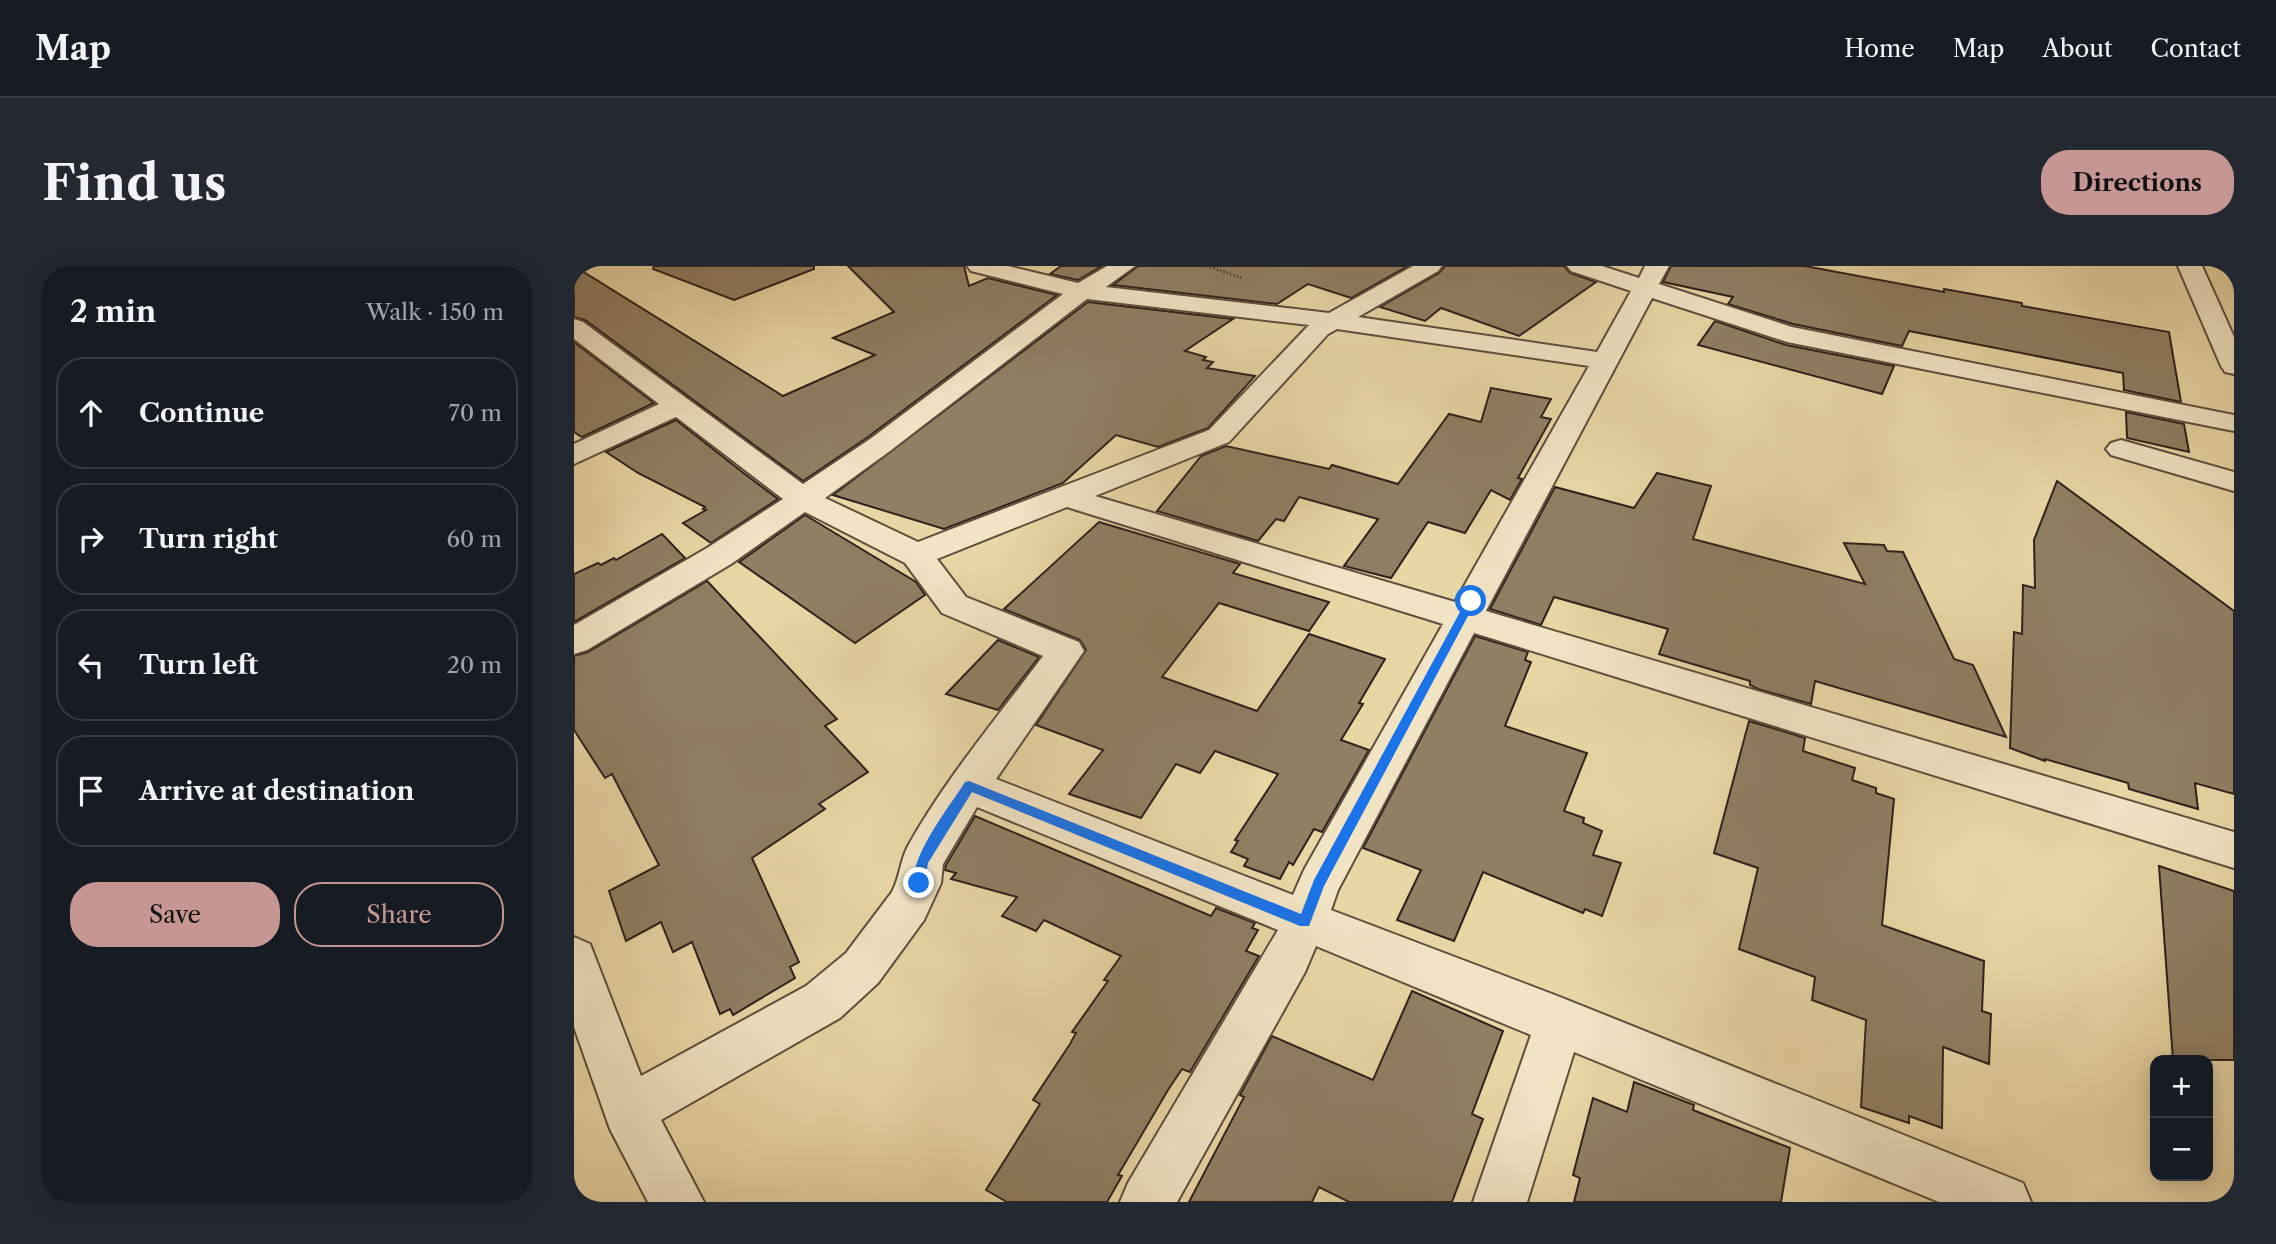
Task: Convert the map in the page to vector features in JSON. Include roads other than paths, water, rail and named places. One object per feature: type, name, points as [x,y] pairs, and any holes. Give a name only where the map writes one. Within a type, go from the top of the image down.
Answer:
[{"type":"street","points":[[979,266],[1082,291],[1335,321],[1605,360]]},
{"type":"street","points":[[574,641],[719,556],[803,499],[880,445],[1082,291],[1123,266]]},
{"type":"street","points":[[917,555],[1219,436],[1319,329],[1430,266]]},
{"type":"street","points":[[1578,266],[1651,277],[1787,334],[2234,422]]},
{"type":"street","points":[[2190,266],[2234,366]]},
{"type":"street","points":[[1147,1202],[1289,957],[1318,884],[1651,277]]},
{"type":"street","points":[[580,339],[678,405],[803,499],[917,555],[954,605],[1066,651],[969,786],[922,862],[919,883],[908,906],[862,968],[823,1002],[628,1111]]},
{"type":"street","points":[[574,454],[678,405]]},
{"type":"street","points":[[2121,449],[2234,482]]},
{"type":"street","points":[[1071,494],[1076,500],[2234,850]]},
{"type":"street","points":[[969,786],[1304,922],[1560,1021],[2004,1202]]},
{"type":"street","points":[[574,959],[628,1111],[677,1202]]},
{"type":"street","points":[[1500,1202],[1560,1021]]}]
